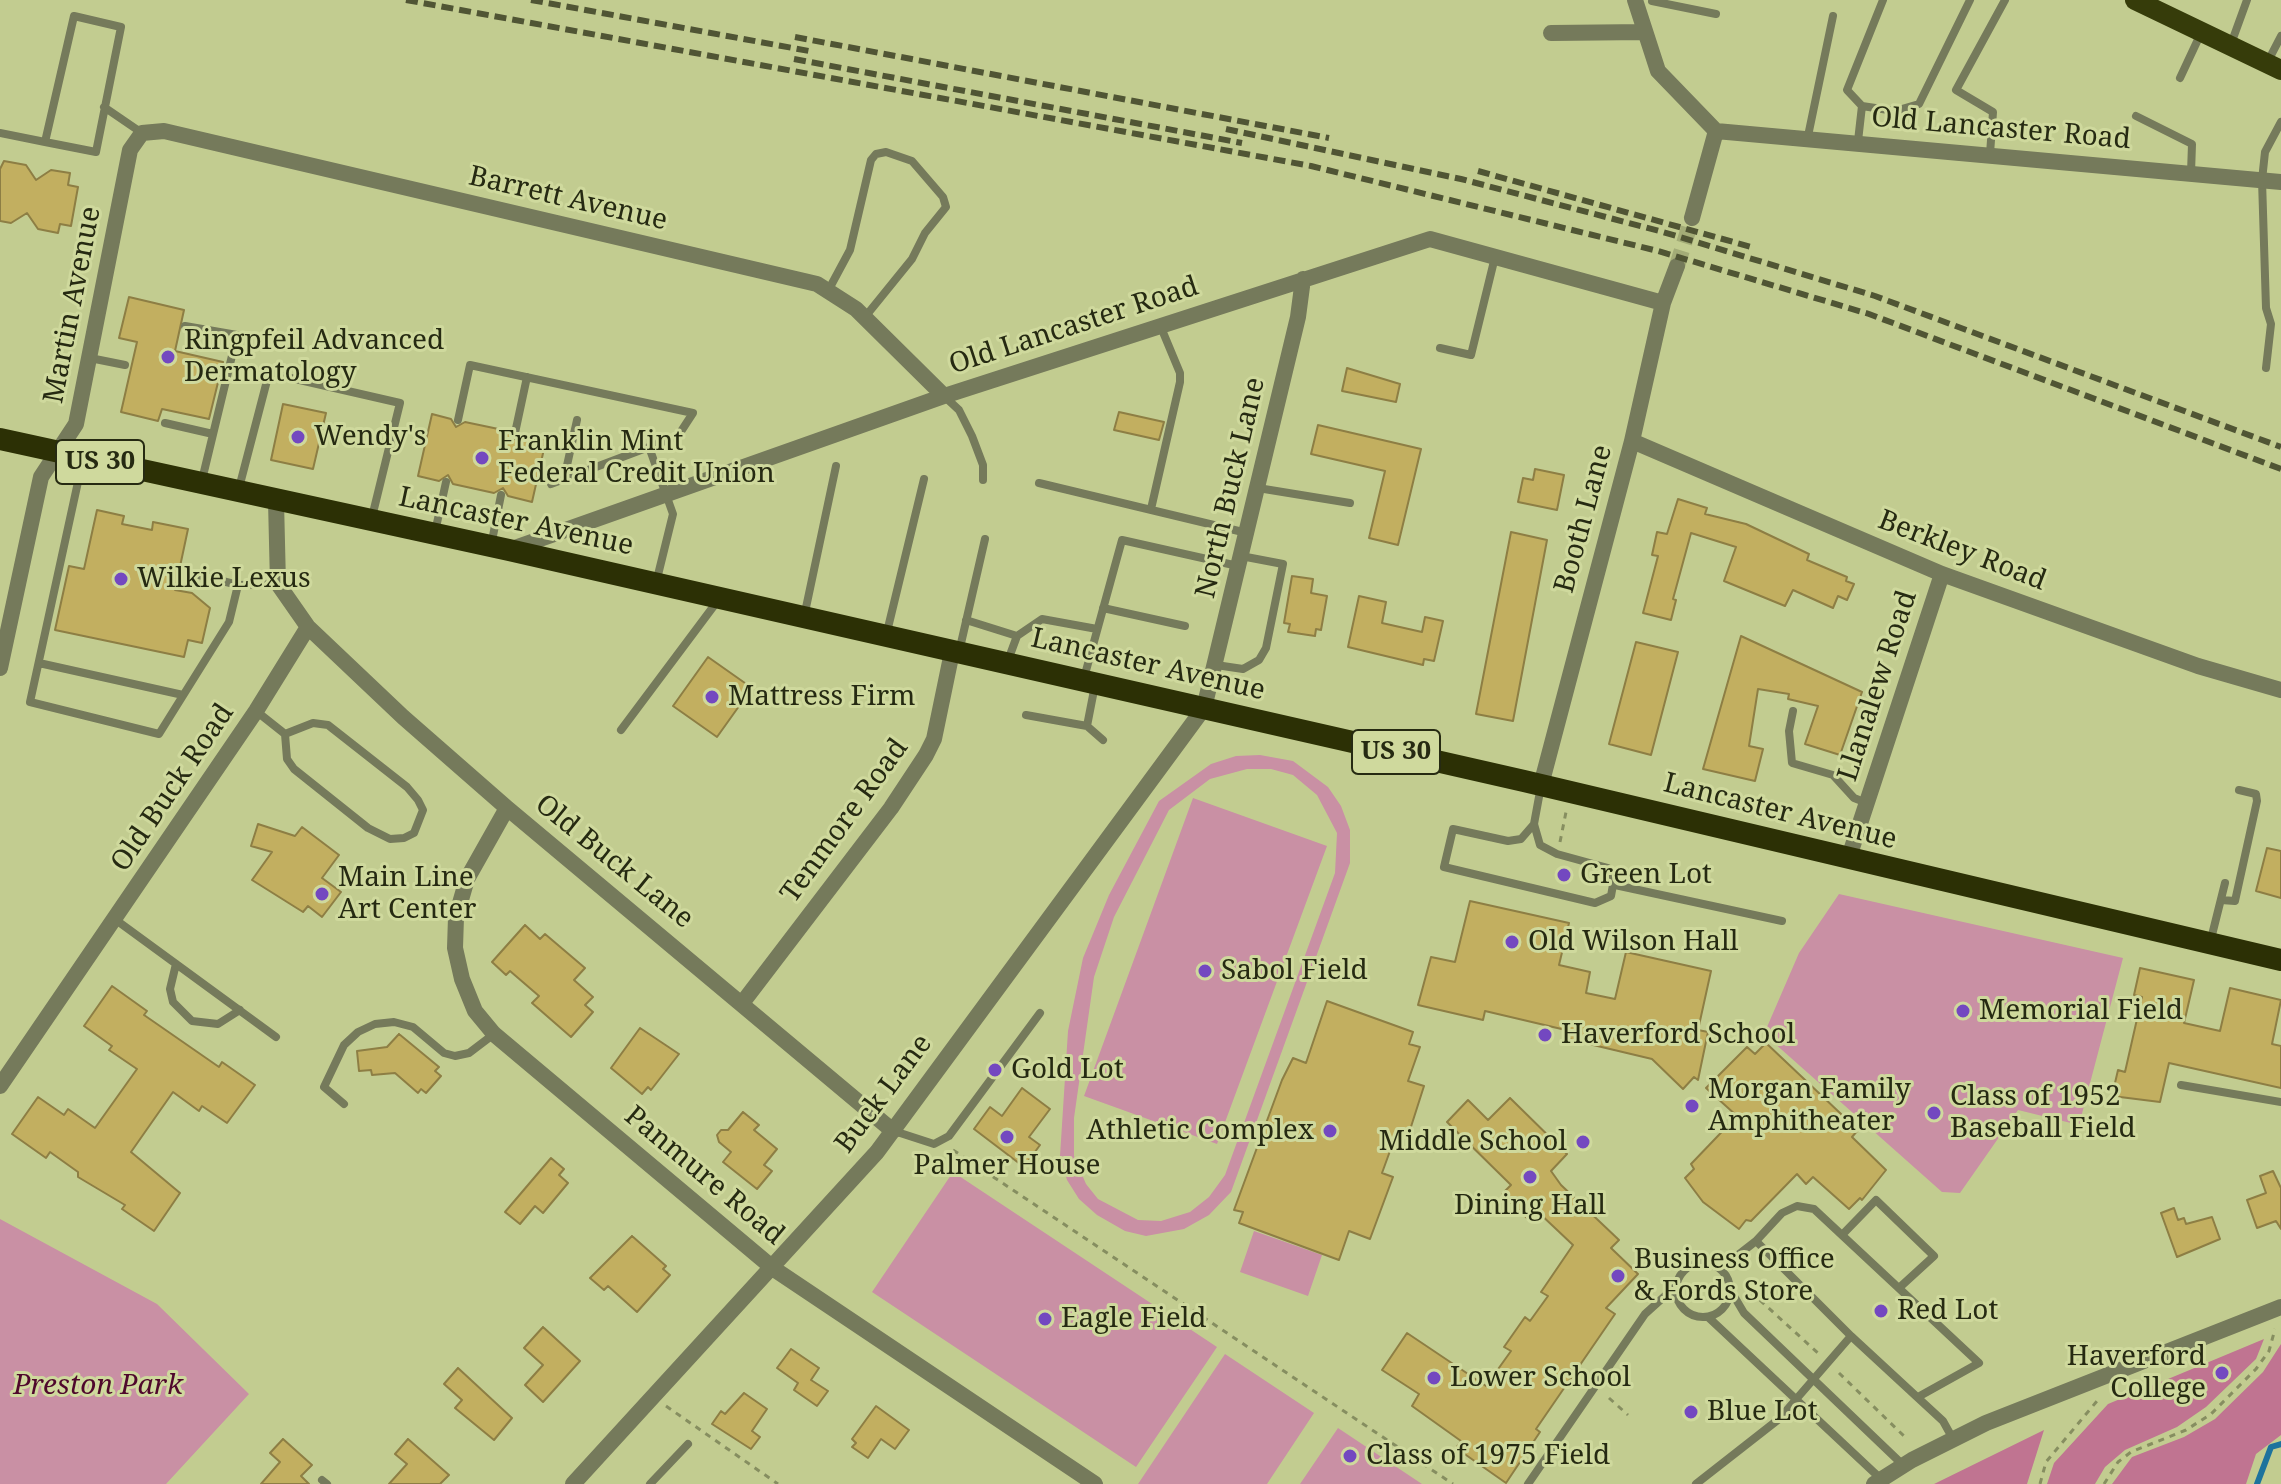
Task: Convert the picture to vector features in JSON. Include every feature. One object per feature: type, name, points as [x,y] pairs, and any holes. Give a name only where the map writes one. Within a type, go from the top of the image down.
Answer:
[{"type":"highway","name":"Lancaster Avenue","points":[[0,439],[500,548],[1204,708],[2281,960]]},
{"type":"main road","points":[[2135,0],[2274,67]]},
{"type":"street","points":[[1644,1],[1645,32],[1658,71],[1716,131],[1692,218]]},
{"type":"street","points":[[1551,33],[1645,32]]},
{"type":"street","name":"Barrett Avenue","points":[[142,133],[164,131],[817,284],[865,317],[944,396]]},
{"type":"street","name":"Old Lancaster Road","points":[[1716,131],[1808,136],[2281,182]]},
{"type":"street","name":"Martin Avenue","points":[[0,668],[41,477],[54,452],[76,424],[130,150],[142,133]]},
{"type":"street","name":"Old Lancaster Road","points":[[500,548],[666,494],[944,396],[1430,239],[1663,303]]},
{"type":"street","name":"Booth Lane","points":[[1541,785],[1632,441],[1663,303],[1677,266]]},
{"type":"street","name":"North Buck Lane","points":[[1204,708],[1298,317],[1303,279]]},
{"type":"street","name":"Berkley Road","points":[[1632,441],[1942,574],[2198,666],[2281,690]]},
{"type":"street","points":[[276,501],[278,584],[308,627]]},
{"type":"street","name":"Llanalew Road","points":[[1848,860],[1942,574]]},
{"type":"street","name":"Old Buck Road","points":[[0,1086],[116,920],[256,711],[308,627]]},
{"type":"street","name":"Old Buck Lane","points":[[308,627],[403,717],[507,808],[743,1002],[893,1131]]},
{"type":"street","name":"Tenmore Road","points":[[743,1002],[891,808],[926,755],[934,739],[956,652]]},
{"type":"street","name":"Buck Lane","points":[[582,1479],[651,1396],[774,1269],[893,1131],[1204,708]]},
{"type":"street","name":"Panmure Road","points":[[507,808],[467,879],[456,917],[455,948],[462,979],[475,1011],[494,1034],[774,1269],[1095,1484]]},
{"type":"street","points":[[1878,1482],[1953,1439],[2281,1307]]},
{"type":"lane","points":[[1883,0],[1847,90],[1862,106],[1895,111],[1919,104],[1970,0]]},
{"type":"lane","points":[[1990,154],[1993,112],[1956,90],[2005,0]]},
{"type":"lane","points":[[2230,46],[2247,0]]},
{"type":"lane","points":[[1644,1],[1716,14]]},
{"type":"lane","points":[[0,133],[45,142],[96,152],[121,27],[74,16],[45,142]]},
{"type":"lane","points":[[1808,136],[1833,16]]},
{"type":"lane","points":[[2180,78],[2201,32]]},
{"type":"lane","points":[[2274,67],[2281,36]]},
{"type":"lane","points":[[1858,141],[1862,106]]},
{"type":"lane","points":[[104,107],[142,133]]},
{"type":"lane","points":[[2136,116],[2192,144],[2191,173]]},
{"type":"lane","points":[[2266,368],[2271,324],[2266,308],[2262,180],[2265,152],[2281,122]]},
{"type":"lane","points":[[828,291],[850,250],[871,160],[876,154],[886,152],[912,161],[943,197],[946,207],[925,233],[912,259],[865,317]]},
{"type":"lane","points":[[1440,348],[1471,355],[1495,257]]},
{"type":"lane","points":[[1151,509],[1180,382],[1180,373],[1160,325]]},
{"type":"lane","points":[[185,326],[237,335],[200,484]]},
{"type":"lane","points":[[90,358],[125,365]]},
{"type":"lane","points":[[458,420],[470,365],[693,413],[678,436],[551,484]]},
{"type":"lane","points":[[238,493],[269,373],[400,403],[371,521]]},
{"type":"lane","points":[[515,433],[527,377]]},
{"type":"lane","points":[[944,396],[959,410],[972,436],[983,465],[983,480]]},
{"type":"lane","points":[[564,479],[577,420]]},
{"type":"lane","points":[[165,423],[213,434]]},
{"type":"lane","points":[[649,447],[673,514],[656,584]]},
{"type":"lane","points":[[83,458],[30,702],[159,734],[229,622],[238,585]]},
{"type":"lane","points":[[804,618],[836,466]]},
{"type":"lane","points":[[886,636],[924,479]]},
{"type":"lane","points":[[435,535],[446,482]]},
{"type":"lane","points":[[1039,483],[1247,533]]},
{"type":"lane","points":[[1258,488],[1350,503]]},
{"type":"lane","points":[[500,548],[501,495]]},
{"type":"lane","points":[[956,652],[985,539]]},
{"type":"lane","points":[[1087,726],[1089,683],[1097,629],[1122,540],[1240,561],[1283,564],[1266,648],[1259,660],[1243,669],[1216,665]]},
{"type":"lane","points":[[191,573],[238,585],[278,584]]},
{"type":"lane","points":[[621,730],[720,598]]},
{"type":"lane","points":[[1103,608],[1185,626]]},
{"type":"lane","points":[[1007,664],[1017,636],[1042,619],[1097,629]]},
{"type":"lane","points":[[966,620],[1017,636]]},
{"type":"lane","points":[[39,663],[183,695]]},
{"type":"lane","points":[[256,711],[285,734],[287,759],[294,769],[368,828],[390,839],[404,838],[414,833],[423,810],[418,800],[407,787],[328,725],[313,723],[285,734]]},
{"type":"lane","points":[[1793,711],[1789,731],[1792,763],[1833,775],[1854,798],[1867,804]]},
{"type":"lane","points":[[1026,715],[1087,726],[1103,740]]},
{"type":"lane","points":[[1534,824],[1521,839],[1508,841],[1453,829],[1444,867],[1595,903],[1611,896],[1615,885],[1608,868],[1540,845],[1534,824],[1541,785]]},
{"type":"lane","points":[[2221,900],[2235,901],[2257,801],[2256,794],[2239,790]]},
{"type":"lane","points":[[2210,944],[2225,883]]},
{"type":"lane","points":[[1615,885],[1782,921]]},
{"type":"lane","points":[[116,920],[276,1037]]},
{"type":"lane","points":[[176,964],[170,989],[173,1002],[192,1021],[218,1024],[240,1010]]},
{"type":"lane","points":[[893,1131],[934,1144],[949,1136],[1040,1013]]},
{"type":"lane","points":[[344,1104],[324,1087],[344,1045],[358,1032],[375,1024],[394,1022],[413,1027],[444,1053],[455,1056],[469,1053],[494,1034]]},
{"type":"lane","points":[[2181,1085],[2281,1102]]},
{"type":"lane","points":[[1842,1235],[1876,1200],[1934,1256],[1899,1288]]},
{"type":"lane","points":[[1720,1269],[1756,1241],[1782,1213],[1797,1206],[1814,1209],[1979,1363],[1918,1397]]},
{"type":"lane","points":[[1756,1241],[1851,1336],[1943,1421],[1953,1439]]},
{"type":"lane","points":[[1528,1484],[1645,1314],[1676,1286],[1684,1272],[1697,1264],[1720,1269]]},
{"type":"lane","points":[[1720,1269],[1744,1313],[1903,1465]]},
{"type":"lane","points":[[1676,1286],[1684,1309],[1699,1317],[1708,1317],[1724,1308],[1731,1291]]},
{"type":"lane","points":[[1708,1317],[1797,1399],[1878,1482]]},
{"type":"lane","points":[[1696,1484],[1702,1476],[1779,1419],[1851,1336]]},
{"type":"lane","points":[[650,1484],[688,1444]]},
{"type":"path","points":[[1560,842],[1566,812]]},
{"type":"path","points":[[953,1150],[1453,1484]]},
{"type":"path","points":[[2104,1484],[2118,1462],[2131,1452],[2186,1430],[2211,1414],[2256,1369],[2269,1351],[2275,1329]]},
{"type":"path","points":[[651,1396],[778,1484]]},
{"type":"path","points":[[1609,1398],[1628,1415]]},
{"type":"path","points":[[2040,1484],[2046,1462],[2097,1401]]},
{"type":"green space","points":[[1260,755],[1293,761],[1328,787],[1341,806],[1350,830],[1350,863],[1231,1192],[1209,1215],[1184,1229],[1146,1236],[1125,1231],[1097,1215],[1079,1199],[1067,1180],[1060,1156],[1068,1031],[1083,958],[1109,895],[1159,801],[1211,764],[1236,756]],"holes":[[[1247,769],[1271,769],[1293,775],[1317,795],[1337,833],[1335,873],[1225,1175],[1209,1197],[1190,1212],[1161,1221],[1138,1220],[1098,1199],[1086,1184],[1074,1156],[1074,1118],[1094,977],[1114,917],[1169,810],[1210,779]]]},
{"type":"green space","name":"Sabol Field","points":[[1193,798],[1327,846],[1217,1144],[1084,1096]]},
{"type":"green space","name":"Memorial Field","points":[[1839,894],[2123,958],[2079,1125],[2018,1110],[1960,1193],[1942,1192],[1764,1034],[1799,953]]},
{"type":"green space","name":"Eagle Field","points":[[953,1172],[1217,1347],[1136,1467],[872,1292]]},
{"type":"green space","name":"Preston Park","points":[[0,1219],[157,1304],[249,1394],[166,1484],[0,1484]]},
{"type":"green space","points":[[1254,1231],[1322,1255],[1308,1296],[1240,1272]]},
{"type":"green space","points":[[1225,1354],[1314,1413],[1267,1484],[1138,1484]]},
{"type":"green space","name":"Class of 1975 Field","points":[[1338,1428],[1422,1484],[1300,1484]]},
{"type":"shaded area","points":[[2264,1339],[2256,1359],[2206,1407],[2177,1427],[2125,1450],[2105,1467],[2095,1484],[2047,1484],[2054,1463],[2108,1404]]},
{"type":"shaded area","points":[[2281,1344],[2281,1435],[2256,1454],[2246,1484],[2112,1484],[2132,1457],[2184,1437],[2215,1419],[2263,1372]]},
{"type":"shaded area","points":[[2044,1430],[2027,1484],[1934,1484]]},
{"type":"building","points":[[4,161],[26,165],[36,180],[51,170],[70,173],[68,185],[78,187],[71,226],[60,224],[58,233],[38,229],[27,213],[11,223],[0,221],[0,169]]},
{"type":"building","name":"Ringpfeil Advanced Dermatology","points":[[129,297],[184,310],[175,351],[223,362],[209,419],[162,409],[158,421],[121,412],[137,342],[119,338]]},
{"type":"building","points":[[1347,368],[1400,384],[1396,402],[1342,391]]},
{"type":"building","name":"Wendy's","points":[[283,404],[326,413],[313,469],[271,460]]},
{"type":"building","points":[[1119,412],[1164,422],[1159,440],[1114,430]]},
{"type":"building","name":"Franklin Mint Federal Credit Union","points":[[432,414],[451,419],[456,427],[465,422],[508,431],[513,440],[522,434],[546,440],[532,502],[508,496],[503,488],[494,493],[453,484],[448,475],[439,481],[418,476]]},
{"type":"building","points":[[1318,425],[1421,449],[1398,545],[1369,538],[1385,471],[1311,454]]},
{"type":"building","points":[[1535,469],[1564,475],[1557,510],[1518,502],[1523,478],[1533,480]]},
{"type":"building","points":[[1678,499],[1707,508],[1705,514],[1746,524],[1809,554],[1807,560],[1847,577],[1846,581],[1854,584],[1847,600],[1838,596],[1833,608],[1793,590],[1785,606],[1724,581],[1736,547],[1691,533],[1673,599],[1676,600],[1671,620],[1643,613],[1658,556],[1652,555],[1657,532],[1667,534]]},
{"type":"building","name":"Wilkie Lexus","points":[[97,510],[124,516],[122,524],[152,530],[153,522],[188,529],[175,590],[192,593],[210,608],[202,643],[188,640],[184,657],[55,630],[69,566],[84,569]]},
{"type":"building","points":[[1511,532],[1547,540],[1513,721],[1476,714]]},
{"type":"building","points":[[1292,576],[1313,579],[1311,593],[1327,596],[1321,630],[1316,629],[1315,636],[1288,632],[1290,624],[1284,623]]},
{"type":"building","points":[[1359,596],[1386,602],[1382,623],[1422,632],[1425,617],[1443,621],[1434,661],[1424,659],[1423,665],[1348,647]]},
{"type":"building","points":[[1741,636],[1862,692],[1840,755],[1805,744],[1818,706],[1788,699],[1789,694],[1758,689],[1749,746],[1763,749],[1755,781],[1703,769]]},
{"type":"building","points":[[1636,642],[1678,652],[1651,755],[1609,744]]},
{"type":"building","name":"Mattress Firm","points":[[708,657],[752,688],[717,737],[673,706]]},
{"type":"building","points":[[258,824],[295,836],[302,827],[339,855],[322,878],[341,892],[322,917],[308,906],[303,912],[252,880],[272,852],[251,846]]},
{"type":"building","points":[[2267,848],[2281,851],[2281,898],[2256,891]]},
{"type":"building","points":[[1470,901],[1569,923],[1559,965],[1590,972],[1586,993],[1615,999],[1626,952],[1711,971],[1698,1030],[1708,1032],[1698,1080],[1694,1077],[1683,1089],[1652,1059],[1568,1039],[1570,1031],[1485,1011],[1483,1020],[1418,1005],[1431,957],[1455,962]]},
{"type":"building","points":[[525,925],[540,939],[545,934],[585,968],[574,980],[593,997],[585,1005],[593,1012],[571,1037],[532,1003],[539,996],[510,971],[506,975],[492,962]]},
{"type":"building","points":[[2140,968],[2194,980],[2184,1023],[2220,1031],[2230,988],[2281,1000],[2272,1044],[2281,1046],[2281,1088],[2169,1063],[2160,1102],[2112,1096],[2118,1070],[2125,1072],[2142,997],[2134,995]]},
{"type":"building","points":[[112,986],[147,1011],[144,1015],[219,1067],[222,1062],[255,1085],[227,1123],[202,1106],[199,1111],[173,1092],[131,1152],[180,1193],[154,1231],[122,1209],[125,1205],[78,1177],[78,1172],[50,1152],[46,1158],[12,1134],[38,1097],[64,1115],[68,1109],[95,1128],[137,1069],[109,1050],[112,1046],[84,1026]]},
{"type":"building","name":"Athletic Complex","points":[[1327,1001],[1413,1032],[1409,1044],[1420,1047],[1408,1081],[1424,1086],[1409,1133],[1398,1129],[1382,1173],[1393,1177],[1370,1239],[1349,1231],[1339,1260],[1239,1223],[1243,1212],[1234,1210],[1282,1080],[1293,1058],[1306,1063]]},
{"type":"building","points":[[640,1028],[679,1054],[651,1090],[648,1087],[642,1094],[611,1068]]},
{"type":"building","points":[[399,1034],[439,1067],[435,1071],[441,1076],[426,1093],[421,1089],[418,1093],[395,1073],[372,1075],[371,1070],[359,1071],[357,1051],[387,1047]]},
{"type":"building","points":[[1766,1043],[1858,1130],[1852,1137],[1886,1170],[1862,1200],[1860,1198],[1849,1209],[1813,1177],[1806,1184],[1797,1174],[1751,1221],[1746,1220],[1739,1229],[1703,1202],[1685,1178],[1694,1169],[1691,1164],[1737,1116],[1706,1088],[1747,1047],[1755,1054]]},
{"type":"building","points":[[1022,1088],[1050,1109],[1029,1137],[1040,1145],[1024,1167],[974,1129],[990,1107],[1002,1116]]},
{"type":"building","name":"Lower School","points":[[1510,1098],[1567,1154],[1551,1171],[1561,1185],[1619,1240],[1611,1248],[1638,1274],[1606,1308],[1615,1314],[1536,1429],[1540,1432],[1506,1483],[1456,1448],[1461,1441],[1412,1406],[1419,1394],[1382,1370],[1407,1333],[1486,1386],[1511,1351],[1504,1347],[1525,1317],[1530,1321],[1548,1296],[1541,1292],[1573,1245],[1537,1211],[1528,1219],[1502,1194],[1511,1185],[1447,1122],[1468,1100],[1488,1120]]},
{"type":"building","points":[[743,1112],[759,1125],[754,1130],[777,1149],[764,1165],[772,1171],[757,1189],[723,1162],[731,1152],[719,1142],[717,1135],[721,1130],[728,1130]]},
{"type":"building","points":[[551,1158],[564,1169],[559,1175],[568,1183],[543,1213],[535,1206],[520,1224],[505,1212]]},
{"type":"building","points":[[2273,1171],[2281,1188],[2281,1229],[2276,1221],[2257,1228],[2247,1200],[2266,1193],[2260,1176]]},
{"type":"building","points":[[2174,1208],[2178,1220],[2184,1218],[2186,1224],[2212,1217],[2220,1239],[2177,1257],[2161,1213]]},
{"type":"building","points":[[632,1236],[666,1266],[663,1269],[670,1275],[637,1312],[608,1286],[604,1290],[590,1278]]},
{"type":"building","points":[[543,1327],[580,1361],[543,1402],[525,1385],[543,1365],[524,1348]]},
{"type":"building","points":[[791,1349],[819,1368],[811,1380],[828,1391],[817,1406],[794,1390],[798,1383],[777,1368]]},
{"type":"building","points":[[458,1368],[512,1418],[494,1440],[455,1408],[462,1400],[444,1384]]},
{"type":"building","points":[[744,1393],[767,1409],[752,1431],[760,1437],[751,1449],[712,1424],[721,1411],[725,1414]]},
{"type":"building","points":[[876,1406],[909,1430],[895,1449],[881,1439],[868,1458],[852,1447],[856,1443],[852,1439]]},
{"type":"building","points":[[283,1439],[312,1465],[301,1476],[309,1484],[261,1484],[280,1462],[270,1453]]},
{"type":"building","points":[[408,1439],[449,1475],[440,1484],[389,1484],[407,1464],[395,1454]]},
{"type":"waterway","points":[[2257,1484],[2271,1447],[2281,1444]]},
{"type":"tunnel","points":[[1677,266],[1692,218]]},
{"type":"railway","points":[[406,0],[1311,166],[1658,251],[1869,314],[2281,469]]},
{"type":"railway","points":[[531,0],[809,51]]},
{"type":"railway","points":[[795,37],[1329,138]]},
{"type":"railway","points":[[794,59],[1242,143]]},
{"type":"railway","points":[[1226,129],[1461,179],[1663,232],[1875,296],[2281,447]]},
{"type":"railway","points":[[1478,171],[1755,248]]},
{"type":"place","name":"Ringpfeil Advanced Dermatology","points":[[168,357]]},
{"type":"place","name":"Wendy's","points":[[298,437]]},
{"type":"place","name":"Franklin Mint Federal Credit Union","points":[[482,458]]},
{"type":"place","name":"Wilkie Lexus","points":[[121,579]]},
{"type":"place","name":"Mattress Firm","points":[[712,697]]},
{"type":"place","name":"Green Lot","points":[[1564,875]]},
{"type":"place","name":"Main Line Art Center","points":[[322,894]]},
{"type":"place","name":"Old Wilson Hall","points":[[1512,942]]},
{"type":"place","name":"Sabol Field","points":[[1205,971]]},
{"type":"place","name":"Memorial Field","points":[[1963,1011]]},
{"type":"place","name":"Haverford School","points":[[1545,1035]]},
{"type":"place","name":"Gold Lot","points":[[995,1070]]},
{"type":"place","name":"Morgan Family Amphitheater","points":[[1692,1106]]},
{"type":"place","name":"Class of 1952 Baseball Field","points":[[1934,1113]]},
{"type":"place","name":"Athletic Complex","points":[[1330,1131]]},
{"type":"place","name":"Palmer House","points":[[1007,1137]]},
{"type":"place","name":"Middle School","points":[[1583,1142]]},
{"type":"place","name":"Dining Hall","points":[[1530,1177]]},
{"type":"place","name":"Business Office & Fords Store","points":[[1618,1276]]},
{"type":"place","name":"Red Lot","points":[[1881,1311]]},
{"type":"place","name":"Eagle Field","points":[[1045,1319]]},
{"type":"place","name":"Haverford College","points":[[2222,1373]]},
{"type":"place","name":"Lower School","points":[[1434,1378]]},
{"type":"place","name":"Blue Lot","points":[[1691,1412]]},
{"type":"place","name":"Class of 1975 Field","points":[[1350,1456]]}]
